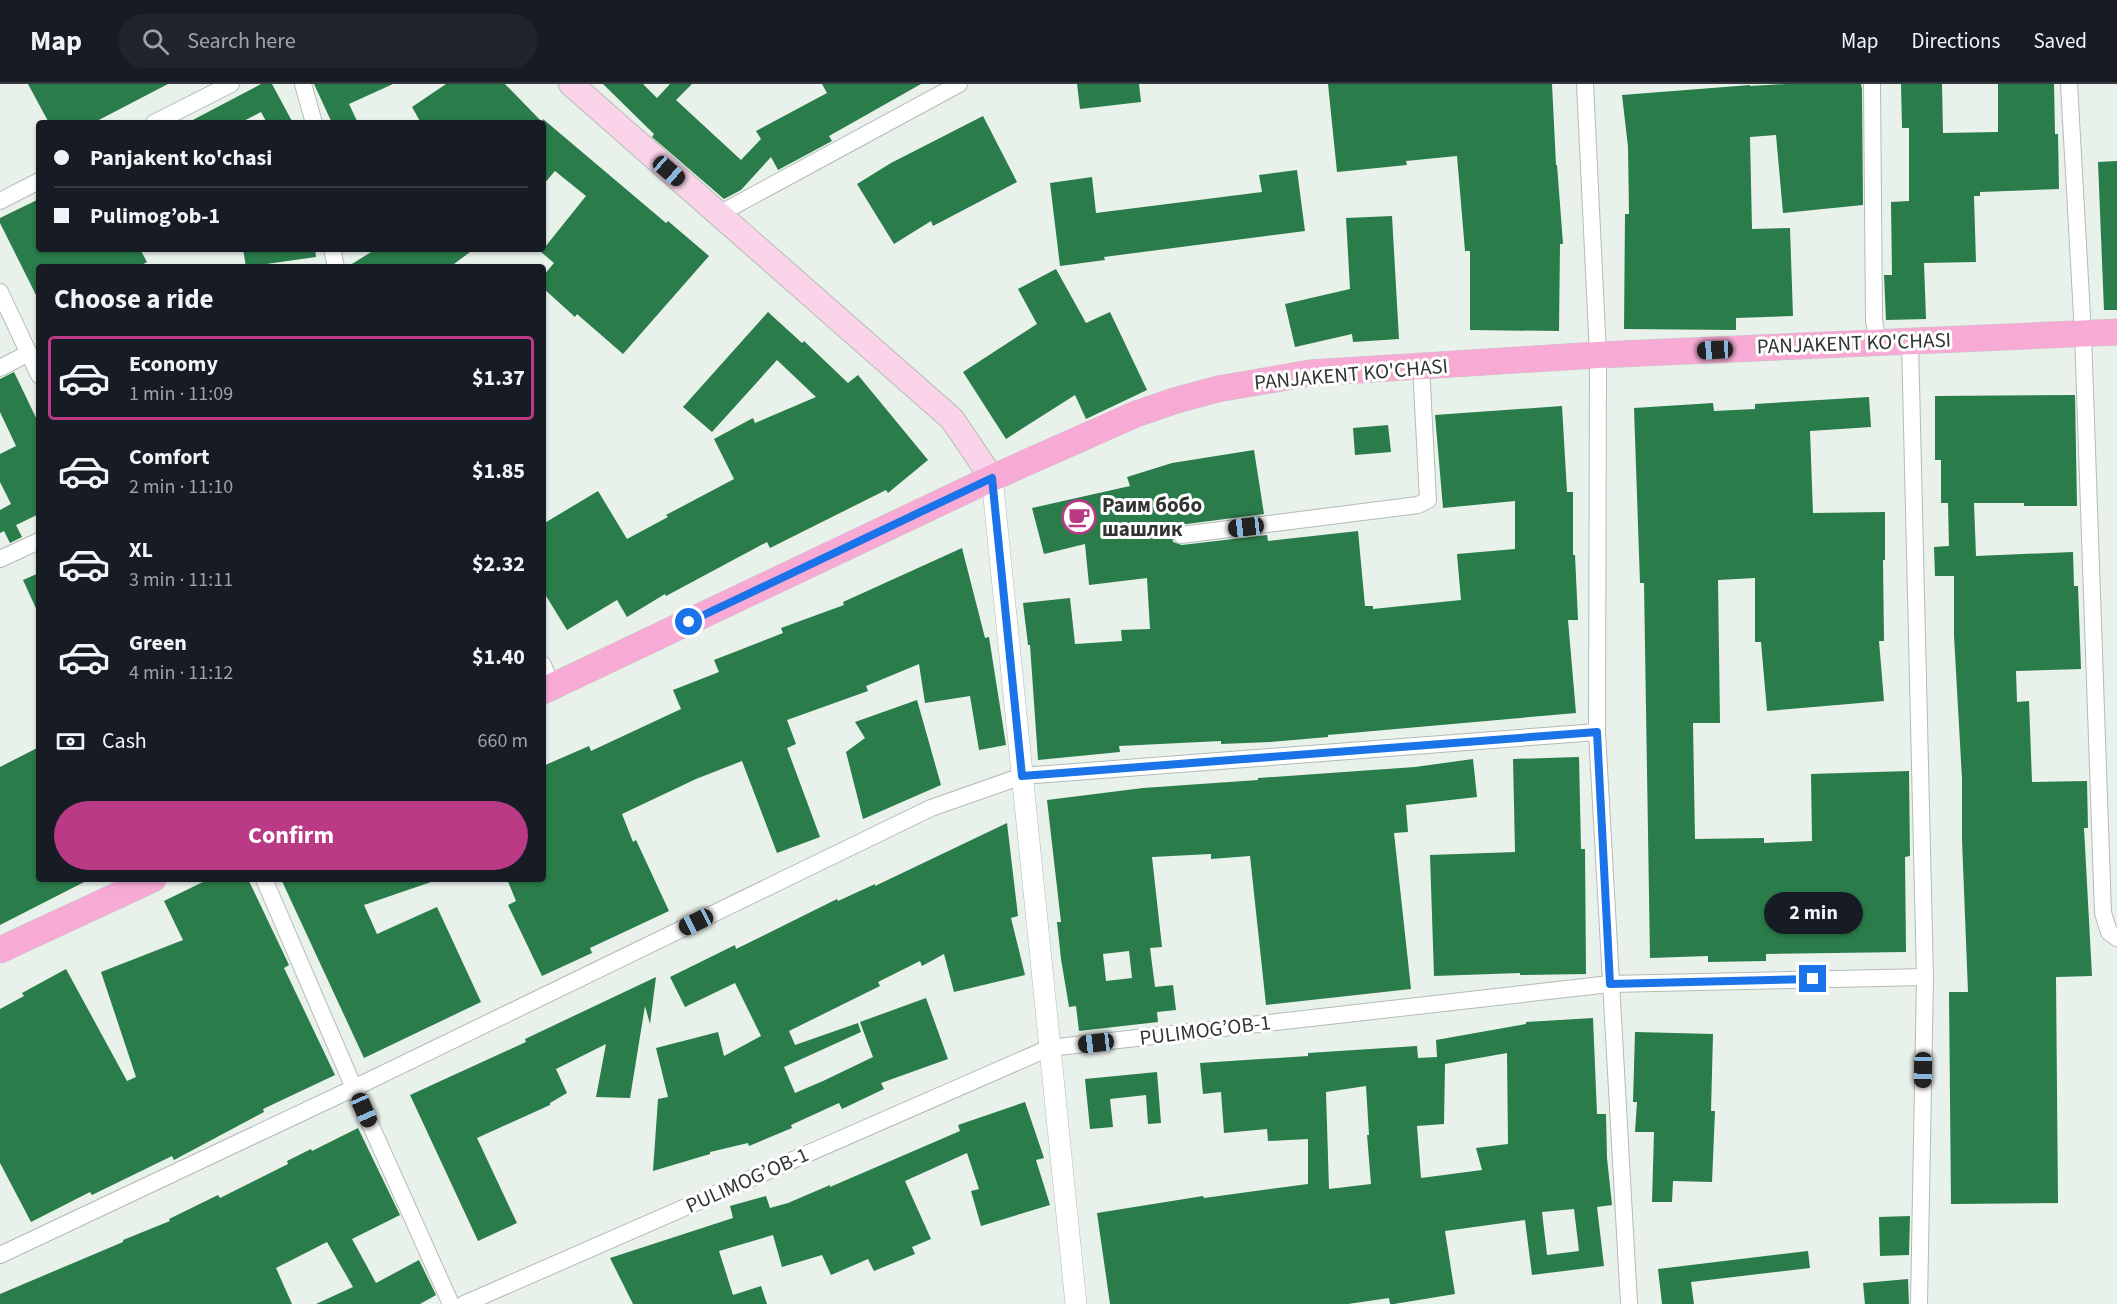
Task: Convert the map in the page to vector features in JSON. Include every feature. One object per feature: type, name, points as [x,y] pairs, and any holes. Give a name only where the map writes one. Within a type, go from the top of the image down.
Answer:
[{"type":"main road","points":[[571,84],[952,419],[992,478]]},
{"type":"main road","name":"PANJAKENT KO'CHASI","points":[[546,681],[1136,414],[1187,397],[1264,380],[1310,373],[1598,355],[2117,332]]},
{"type":"main road","points":[[0,950],[147,882]]},
{"type":"street","points":[[160,120],[231,84]]},
{"type":"street","points":[[303,84],[313,120]]},
{"type":"street","points":[[718,214],[959,84]]},
{"type":"street","points":[[1585,84],[1598,355],[1597,732],[1629,1304]]},
{"type":"street","points":[[1872,84],[1874,320],[1878,342]]},
{"type":"street","points":[[2068,84],[2083,334],[2103,913],[2109,932],[2117,938]]},
{"type":"street","points":[[0,201],[36,183]]},
{"type":"street","points":[[0,292],[36,368]]},
{"type":"street","points":[[1910,341],[1925,977],[1918,1304]]},
{"type":"street","points":[[0,368],[29,353]]},
{"type":"street","points":[[1181,535],[1418,505],[1428,500],[1421,366]]},
{"type":"street","points":[[992,478],[1076,1304]]},
{"type":"street","points":[[0,559],[36,542]]},
{"type":"street","points":[[0,1255],[354,1088],[931,808],[1022,776],[1597,732]]},
{"type":"street","points":[[265,882],[451,1304]]},
{"type":"street","name":"PULIMOG’OB-1","points":[[464,1304],[1049,1048],[1610,984],[1925,977]]},
{"type":"building","points":[[28,84],[168,84],[99,120],[47,120]]},
{"type":"building","points":[[261,84],[272,84],[291,120],[265,120],[261,112],[246,120],[193,120]]},
{"type":"building","points":[[314,84],[393,84],[349,104],[357,120],[331,120]]},
{"type":"building","points":[[446,84],[505,84],[540,120],[419,120],[412,107]]},
{"type":"building","points":[[603,84],[643,84],[657,98],[670,84],[692,84],[676,100],[741,160],[761,139],[756,131],[827,93],[822,84],[921,84],[829,136],[832,141],[778,170],[771,157],[741,190],[724,199],[652,137],[654,134]]},
{"type":"building","points":[[1077,84],[1139,84],[1141,102],[1080,109]]},
{"type":"building","points":[[1328,84],[1552,84],[1563,244],[1560,244],[1559,331],[1470,330],[1470,251],[1465,251],[1457,156],[1406,161],[1407,165],[1337,172]]},
{"type":"building","points":[[1786,84],[1861,84],[1862,89],[1863,205],[1783,213],[1776,135],[1750,137],[1752,229],[1790,228],[1793,316],[1736,318],[1736,330],[1624,329],[1625,214],[1629,214],[1628,147],[1622,95]]},
{"type":"building","points":[[1901,84],[1942,84],[1943,133],[1998,132],[1998,84],[2054,84],[2059,189],[1980,192],[1980,196],[1974,196],[1976,262],[1924,263],[1926,319],[1886,320],[1884,275],[1892,275],[1891,202],[1909,201],[1909,128],[1902,128]]},
{"type":"building","points":[[983,116],[1017,182],[933,226],[931,221],[894,244],[857,184],[891,163]]},
{"type":"building","points":[[546,122],[666,223],[668,221],[709,256],[623,354],[577,314],[575,317],[546,291],[546,272],[554,263],[541,252],[546,252],[546,246],[586,196],[555,171],[546,182]]},
{"type":"building","points":[[2117,161],[2117,310],[2104,310],[2098,162]]},
{"type":"building","points":[[1297,170],[1305,231],[1104,257],[1105,260],[1060,266],[1050,183],[1092,177],[1096,213],[1262,192],[1259,175]]},
{"type":"building","points":[[36,200],[36,252],[142,252],[147,262],[143,264],[36,264],[36,295],[0,223],[0,218]]},
{"type":"building","points":[[1392,216],[1399,339],[1353,342],[1352,334],[1295,347],[1285,304],[1350,289],[1346,218]]},
{"type":"building","points":[[244,252],[315,252],[316,257],[267,264],[246,264]]},
{"type":"building","points":[[371,252],[470,252],[454,264],[352,264]]},
{"type":"building","points":[[1056,269],[1086,323],[1110,312],[1147,390],[1086,419],[1075,395],[1006,439],[963,372],[1037,324],[1018,289]]},
{"type":"building","points":[[768,312],[802,343],[804,341],[848,383],[858,375],[928,460],[888,493],[886,490],[770,548],[767,542],[666,596],[665,594],[627,617],[617,600],[567,630],[546,596],[546,522],[598,491],[627,539],[668,517],[666,515],[734,479],[714,439],[753,418],[755,423],[816,397],[777,360],[712,432],[683,407]]},
{"type":"building","points":[[14,372],[36,418],[36,515],[16,525],[22,537],[10,543],[4,531],[0,533],[0,510],[11,504],[0,482],[0,454],[16,446],[0,412],[0,379]]},
{"type":"building","points":[[2075,395],[2077,506],[1974,503],[1976,556],[2073,552],[2074,586],[2078,586],[2081,669],[2016,671],[2017,702],[2029,701],[2032,782],[2087,781],[2088,828],[2084,828],[2092,976],[2056,977],[2058,1203],[1951,1204],[1949,992],[1968,992],[1962,779],[1954,636],[1954,576],[1935,576],[1934,547],[1949,546],[1948,503],[1941,503],[1941,460],[1935,460],[1935,396]]},
{"type":"building","points":[[1869,397],[1871,427],[1810,431],[1813,513],[1885,512],[1884,641],[1879,641],[1884,701],[1767,711],[1761,642],[1755,642],[1755,578],[1718,580],[1720,723],[1693,723],[1695,839],[1764,838],[1764,843],[1812,841],[1811,774],[1909,771],[1910,856],[1905,857],[1906,952],[1766,954],[1766,961],[1708,962],[1708,956],[1650,958],[1644,583],[1640,583],[1634,408],[1713,403],[1714,411],[1755,409],[1755,404]]},
{"type":"building","points":[[1562,406],[1567,492],[1573,492],[1573,555],[1575,555],[1578,620],[1568,620],[1576,713],[1270,742],[1221,744],[1221,741],[1119,746],[1120,752],[1038,760],[1030,645],[1028,645],[1023,603],[1070,598],[1075,644],[1122,641],[1121,630],[1150,629],[1147,578],[1089,585],[1085,544],[1044,554],[1032,508],[1130,486],[1127,477],[1172,463],[1254,450],[1264,514],[1179,525],[1171,531],[1173,542],[1182,545],[1267,535],[1268,541],[1358,531],[1365,606],[1373,606],[1373,609],[1461,600],[1457,554],[1515,549],[1515,501],[1443,508],[1435,415]]},
{"type":"building","points":[[1388,425],[1391,452],[1355,455],[1353,428]]},
{"type":"building","points":[[962,548],[985,638],[989,637],[1006,745],[979,750],[970,696],[925,703],[919,664],[866,686],[868,691],[787,720],[796,744],[787,748],[820,837],[777,853],[742,761],[696,779],[622,814],[633,842],[636,840],[669,911],[590,948],[592,953],[542,976],[508,905],[516,901],[508,882],[546,882],[546,765],[589,746],[591,751],[681,709],[673,690],[719,672],[714,660],[783,633],[781,628],[844,605],[843,602]]},
{"type":"building","points":[[36,574],[36,608],[23,580]]},
{"type":"building","points":[[917,700],[941,785],[863,819],[846,752],[865,738],[855,722]]},
{"type":"building","points":[[36,749],[36,882],[84,882],[0,925],[0,767]]},
{"type":"building","points":[[1579,757],[1581,849],[1585,849],[1586,974],[1520,975],[1520,973],[1434,976],[1430,855],[1515,852],[1513,759]]},
{"type":"building","points":[[1473,759],[1477,797],[1406,805],[1408,832],[1394,833],[1411,989],[1266,1005],[1250,856],[1211,859],[1211,854],[1152,857],[1162,947],[1150,948],[1155,987],[1173,985],[1176,1010],[1157,1012],[1158,1022],[1079,1031],[1076,1006],[1069,1007],[1061,959],[1057,922],[1061,922],[1047,800],[1143,788],[1415,767]],"holes":[[[1129,951],[1132,978],[1106,981],[1103,954]]]},
{"type":"building","points":[[1007,823],[1018,916],[1011,918],[1025,975],[954,992],[944,954],[922,966],[920,961],[878,982],[880,986],[789,1031],[795,1045],[858,1023],[861,1032],[784,1067],[795,1093],[873,1057],[860,1022],[926,998],[948,1059],[881,1083],[884,1089],[842,1109],[839,1103],[791,1125],[792,1128],[749,1146],[748,1143],[710,1152],[710,1154],[653,1171],[658,1099],[668,1097],[656,1048],[718,1032],[724,1056],[761,1036],[735,983],[685,1007],[670,977],[735,945],[736,949],[837,899],[838,901],[875,884],[875,886]]},
{"type":"building","points":[[203,882],[249,882],[289,965],[284,968],[335,1075],[263,1109],[264,1112],[174,1160],[172,1156],[92,1195],[90,1192],[31,1222],[0,1163],[0,1009],[24,996],[22,993],[66,969],[127,1081],[136,1077],[101,972],[183,940],[164,901]]},
{"type":"building","points":[[282,882],[431,882],[364,905],[377,934],[437,907],[481,1002],[364,1058]]},
{"type":"building","points":[[656,977],[650,1024],[645,1006],[630,1098],[596,1097],[606,1044],[556,1069],[567,1093],[550,1105],[477,1138],[517,1223],[478,1241],[410,1095],[526,1042],[525,1039]]},
{"type":"building","points":[[1593,1018],[1597,1114],[1606,1114],[1607,1158],[1612,1205],[1597,1207],[1604,1266],[1532,1275],[1525,1220],[1445,1231],[1455,1294],[1394,1304],[1390,1304],[1389,1298],[1348,1304],[1110,1304],[1097,1213],[1203,1196],[1204,1198],[1308,1184],[1308,1139],[1268,1141],[1267,1129],[1224,1133],[1221,1092],[1203,1094],[1200,1063],[1417,1046],[1418,1058],[1437,1057],[1436,1040],[1526,1024],[1526,1022]],"holes":[[[1507,1053],[1508,1144],[1476,1148],[1482,1170],[1421,1178],[1417,1126],[1444,1124],[1445,1064]],[[1366,1086],[1371,1184],[1329,1189],[1326,1092]],[[1574,1209],[1579,1251],[1547,1255],[1542,1212]]]},
{"type":"building","points":[[1635,1032],[1713,1034],[1711,1111],[1715,1111],[1712,1182],[1673,1181],[1672,1202],[1652,1202],[1654,1132],[1635,1132],[1637,1102],[1633,1102]]},
{"type":"building","points":[[1157,1072],[1161,1123],[1148,1124],[1146,1095],[1110,1099],[1113,1127],[1090,1129],[1085,1079]]},
{"type":"building","points":[[1025,1102],[1044,1158],[1036,1160],[1050,1205],[981,1226],[971,1191],[979,1189],[967,1153],[905,1181],[931,1239],[912,1247],[915,1254],[874,1271],[868,1259],[831,1275],[822,1255],[782,1267],[773,1235],[719,1251],[733,1295],[761,1286],[767,1304],[633,1304],[610,1258],[733,1218],[730,1206],[766,1196],[770,1208],[788,1203],[960,1131],[958,1125]]},
{"type":"building","points":[[358,1128],[400,1215],[352,1239],[376,1283],[419,1260],[436,1295],[420,1304],[316,1304],[353,1287],[327,1242],[276,1268],[292,1304],[0,1304],[0,1294],[170,1221],[169,1219],[218,1195],[220,1198],[288,1164],[287,1161]]},
{"type":"building","points":[[1910,1216],[1909,1255],[1880,1256],[1879,1217]]},
{"type":"building","points":[[1808,1251],[1810,1268],[1691,1282],[1694,1304],[1662,1304],[1658,1269]]},
{"type":"building","points":[[1908,1279],[1909,1304],[1865,1304],[1863,1283]]},
{"type":"place","name":"Раим бобо шашлик","points":[[1079,517]]},
{"type":"route","points":[[689,622],[992,478],[1022,776],[1597,732],[1610,984],[1813,979]]}]
